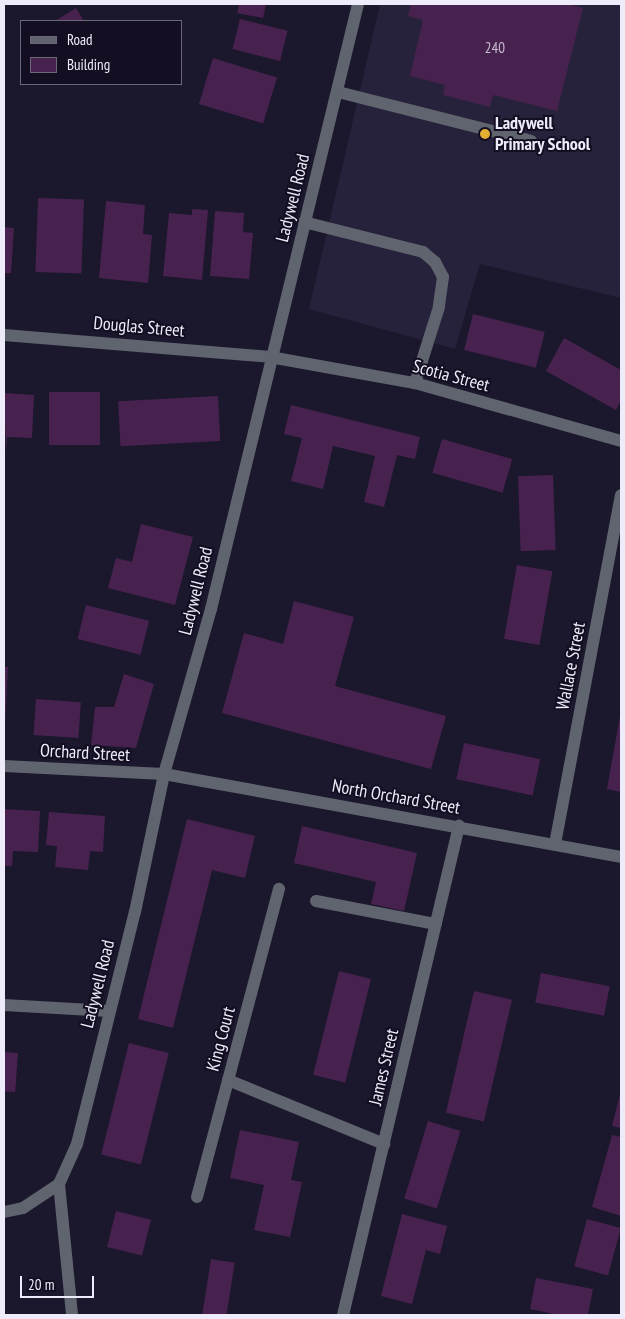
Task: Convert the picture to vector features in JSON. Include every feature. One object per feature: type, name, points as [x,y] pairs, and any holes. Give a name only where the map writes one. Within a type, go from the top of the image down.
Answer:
[{"type":"street","name":"Ladywell Road","points":[[59,1184],[76,1144],[164,774],[211,609],[270,357],[338,92],[358,4]]},
{"type":"street","points":[[338,92],[531,141]]},
{"type":"street","points":[[304,222],[423,252],[435,262],[443,277],[439,307],[415,383]]},
{"type":"street","name":"Douglas Street","points":[[4,335],[270,357]]},
{"type":"street","name":"Scotia Street","points":[[270,357],[415,383],[621,441]]},
{"type":"street","name":"Wallace Street","points":[[555,844],[621,495]]},
{"type":"street","name":"Orchard Street","points":[[4,766],[164,774]]},
{"type":"street","name":"North Orchard Street","points":[[164,774],[459,826],[621,857]]},
{"type":"street","name":"James Street","points":[[344,1315],[459,826]]},
{"type":"street","name":"King Court","points":[[197,1197],[280,889]]},
{"type":"street","points":[[316,901],[436,924]]},
{"type":"street","points":[[4,1005],[109,1011]]},
{"type":"street","points":[[228,1080],[384,1144]]},
{"type":"street","points":[[4,1212],[23,1208],[59,1184],[72,1315]]},
{"type":"shaded area","name":"Ladywell Primary School","points":[[380,4],[621,4],[621,298],[480,264],[455,349],[309,309]]},
{"type":"building","points":[[239,4],[266,4],[263,18],[237,13]]},
{"type":"building","points":[[411,4],[567,4],[583,8],[557,111],[493,95],[490,107],[443,95],[445,85],[410,76],[423,20],[408,16]]},
{"type":"building","points":[[76,8],[83,20],[57,20]]},
{"type":"building","points":[[240,19],[288,31],[280,61],[233,49]]},
{"type":"building","points":[[213,58],[277,78],[263,123],[199,104]]},
{"type":"building","points":[[38,198],[84,200],[81,274],[35,272]]},
{"type":"building","points":[[106,201],[145,205],[143,234],[152,235],[148,283],[99,278]]},
{"type":"building","points":[[192,209],[208,210],[202,280],[163,276],[169,213],[192,215]]},
{"type":"building","points":[[215,211],[244,213],[243,232],[253,233],[249,279],[210,276]]},
{"type":"building","points":[[4,227],[14,228],[11,273],[4,273]]},
{"type":"building","points":[[473,314],[545,332],[536,368],[464,350]]},
{"type":"building","points":[[564,338],[621,370],[621,400],[616,410],[546,371]]},
{"type":"building","points":[[49,392],[100,392],[100,445],[49,445]]},
{"type":"building","points":[[4,393],[34,395],[32,438],[7,437],[6,454]]},
{"type":"building","points":[[218,396],[220,441],[120,446],[118,401]]},
{"type":"building","points":[[291,405],[420,437],[415,459],[397,455],[384,507],[364,502],[375,456],[333,446],[323,489],[291,481],[302,438],[284,434]]},
{"type":"building","points":[[442,439],[512,459],[503,493],[432,473]]},
{"type":"building","points":[[553,475],[556,550],[521,551],[518,476]]},
{"type":"building","points":[[141,524],[193,537],[175,605],[108,588],[116,558],[132,562]]},
{"type":"building","points":[[517,565],[552,571],[539,645],[504,639]]},
{"type":"building","points":[[294,601],[354,617],[335,686],[446,716],[431,769],[222,713],[244,633],[283,644]]},
{"type":"building","points":[[86,605],[149,621],[141,655],[78,639]]},
{"type":"building","points":[[4,667],[8,667],[5,724],[4,724]]},
{"type":"building","points":[[124,674],[154,684],[136,748],[91,745],[95,707],[114,707]]},
{"type":"building","points":[[36,699],[81,702],[78,738],[33,735]]},
{"type":"building","points":[[621,716],[621,792],[607,789]]},
{"type":"building","points":[[464,743],[540,759],[533,795],[456,779]]},
{"type":"building","points":[[4,809],[40,811],[38,852],[13,851],[12,866],[4,866]]},
{"type":"building","points":[[49,812],[105,816],[103,852],[90,851],[88,870],[55,867],[57,846],[46,845]]},
{"type":"building","points":[[187,819],[255,836],[245,878],[212,870],[173,1028],[138,1019]]},
{"type":"building","points":[[302,826],[417,853],[404,911],[371,904],[376,882],[294,863]]},
{"type":"building","points":[[339,971],[371,979],[345,1083],[313,1075]]},
{"type":"building","points":[[541,973],[610,986],[604,1016],[535,1002]]},
{"type":"building","points":[[474,991],[512,1000],[484,1122],[446,1113]]},
{"type":"building","points":[[129,1043],[169,1053],[141,1165],[101,1155]]},
{"type":"building","points":[[4,1052],[18,1053],[15,1092],[4,1091]]},
{"type":"building","points":[[621,1090],[621,1128],[612,1126]]},
{"type":"building","points":[[428,1121],[461,1131],[437,1208],[404,1198]]},
{"type":"building","points":[[240,1130],[299,1142],[291,1180],[302,1182],[290,1237],[254,1230],[264,1185],[230,1178]]},
{"type":"building","points":[[612,1135],[621,1137],[621,1216],[592,1207]]},
{"type":"building","points":[[116,1211],[151,1220],[142,1256],[107,1247]]},
{"type":"building","points":[[402,1214],[447,1226],[440,1254],[426,1250],[412,1304],[381,1296]]},
{"type":"building","points":[[587,1219],[621,1228],[608,1275],[574,1266]]},
{"type":"building","points":[[211,1259],[235,1263],[226,1315],[202,1315]]},
{"type":"building","points":[[536,1278],[593,1289],[588,1315],[559,1315],[530,1309]]},
{"type":"place","name":"Ladywell Primary School","points":[[485,134]]}]
